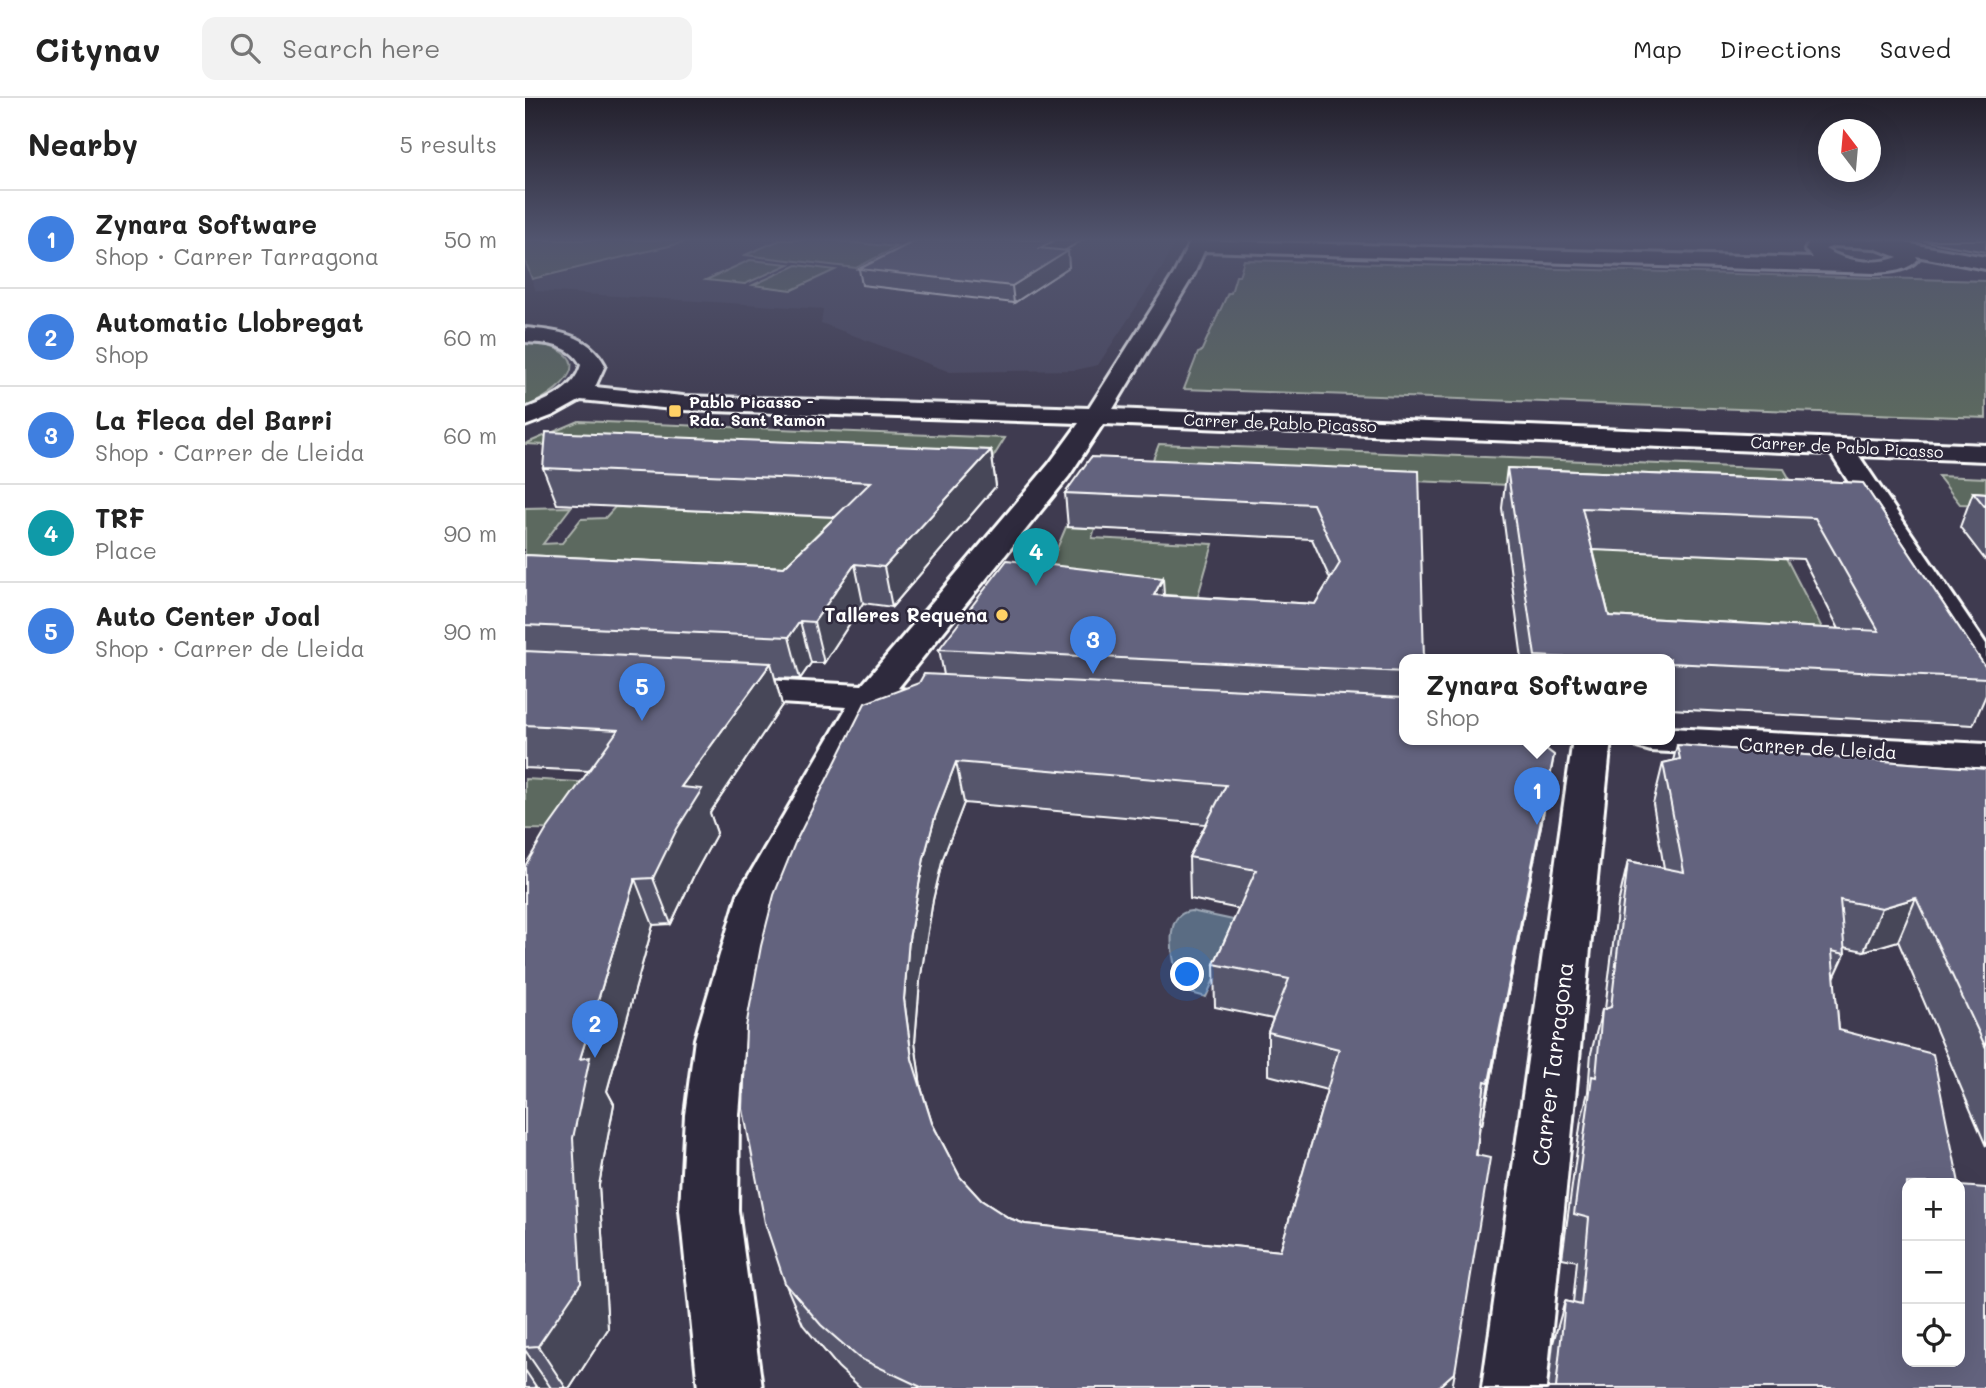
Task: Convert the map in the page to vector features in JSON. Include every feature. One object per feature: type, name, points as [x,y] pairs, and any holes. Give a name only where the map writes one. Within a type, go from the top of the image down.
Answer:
[{"type":"street","points":[[730,1388],[709,1210],[712,1115],[720,1039],[760,894],[872,696],[1059,470],[1168,300]]},
{"type":"street","points":[[525,335],[564,341],[589,355],[593,365],[591,375],[575,392],[525,418]]},
{"type":"street","name":"Carrer de Pablo Picasso","points":[[575,392],[655,398],[683,403],[1096,416],[1986,453]]},
{"type":"street","points":[[1839,446],[1986,670]]},
{"type":"street","points":[[686,687],[924,699]]},
{"type":"street","name":"Carrer de Lleida","points":[[1675,740],[1986,756]]},
{"type":"street","name":"Carrer Tarragona","points":[[1514,1388],[1592,745]]},
{"type":"shaded area","points":[[683,300],[1141,300],[1098,365],[1076,370],[950,372],[821,323],[823,309]]},
{"type":"green space","points":[[1225,300],[1986,300],[1986,418],[1184,389],[1198,353],[1201,352]]},
{"type":"green space","points":[[525,342],[563,352],[570,360],[571,369],[556,389],[525,408]]},
{"type":"green space","points":[[579,421],[1005,438],[989,464],[525,444]]},
{"type":"green space","points":[[1159,444],[1784,469],[1800,497],[1149,470]]},
{"type":"green space","points":[[1938,476],[1986,478],[1986,505],[1960,504]]},
{"type":"green space","points":[[571,507],[543,544],[562,543],[581,519],[605,518],[615,507],[903,520],[804,596],[525,593],[525,508]]},
{"type":"green space","points":[[1066,527],[1095,528],[1092,538],[1213,544],[1189,627],[1052,577],[1057,566],[1050,565]]},
{"type":"green space","points":[[1593,549],[1786,558],[1838,659],[1616,647]]},
{"type":"green space","points":[[525,779],[630,785],[598,830],[525,829]]},
{"type":"water","points":[[1191,911],[1233,920],[1237,928],[1206,997],[1180,990],[1173,957],[1172,932],[1175,922],[1181,914]]},
{"type":"building","points":[[546,432],[991,450],[884,567],[855,564],[814,622],[800,621],[789,637],[525,625],[525,555],[784,567],[871,482],[543,468]]},
{"type":"building","points":[[1091,457],[1419,471],[1424,654],[1399,654],[1399,672],[939,649],[1007,560],[1163,578],[1154,595],[1315,604],[1340,563],[1313,504],[1065,493]]},
{"type":"building","points":[[1507,468],[1863,483],[1986,668],[1986,678],[1675,663],[1675,654],[1535,654]],"holes":[[[1582,508],[1815,518],[1879,631],[1609,616]]]},
{"type":"building","points":[[1973,492],[1986,493],[1986,508]]},
{"type":"building","points":[[525,651],[771,663],[681,787],[702,789],[677,829],[653,878],[635,879],[580,1059],[590,1057],[573,1138],[581,1283],[538,1346],[525,1347],[525,866],[545,832],[618,730],[525,725]]},
{"type":"building","points":[[924,674],[1399,698],[1399,745],[1541,745],[1554,755],[1489,1082],[1485,1081],[1476,1155],[1490,1158],[1455,1372],[1437,1388],[923,1388],[859,1358],[821,1325],[785,1283],[765,1223],[743,1109],[746,1027],[761,946],[774,895],[795,843],[865,703],[919,683]],"holes":[[[956,762],[1226,785],[1189,857],[1256,870],[1214,964],[1289,979],[1268,1032],[1339,1049],[1280,1251],[1025,1224],[1009,1218],[981,1200],[960,1177],[932,1123],[912,1059],[904,999],[909,939],[924,858],[935,817]]]},
{"type":"building","points":[[1677,745],[1986,769],[1986,1048],[1916,898],[1882,908],[1840,900],[1845,954],[1832,951],[1839,1030],[1933,1054],[1958,1178],[1902,1178],[1902,1367],[1965,1367],[1965,1186],[1986,1188],[1986,1388],[1556,1388],[1565,1301],[1581,1305],[1589,1218],[1574,1214],[1592,1076],[1596,1077],[1602,1010],[1611,1007],[1628,861],[1684,872],[1663,763],[1680,759]]},
{"type":"place","name":"Pablo Picasso - Rda. Sant Ramon","points":[[675,411]]},
{"type":"place","name":"TRF","points":[[1036,586]]},
{"type":"place","name":"Talleres Requena","points":[[1002,615]]},
{"type":"place","name":"La Fleca del Barri","points":[[1093,674]]},
{"type":"place","name":"Auto Center Joal","points":[[642,721]]},
{"type":"place","name":"Zynara Software","points":[[1537,825]]},
{"type":"place","name":"Automatic Llobregat","points":[[595,1058]]}]
